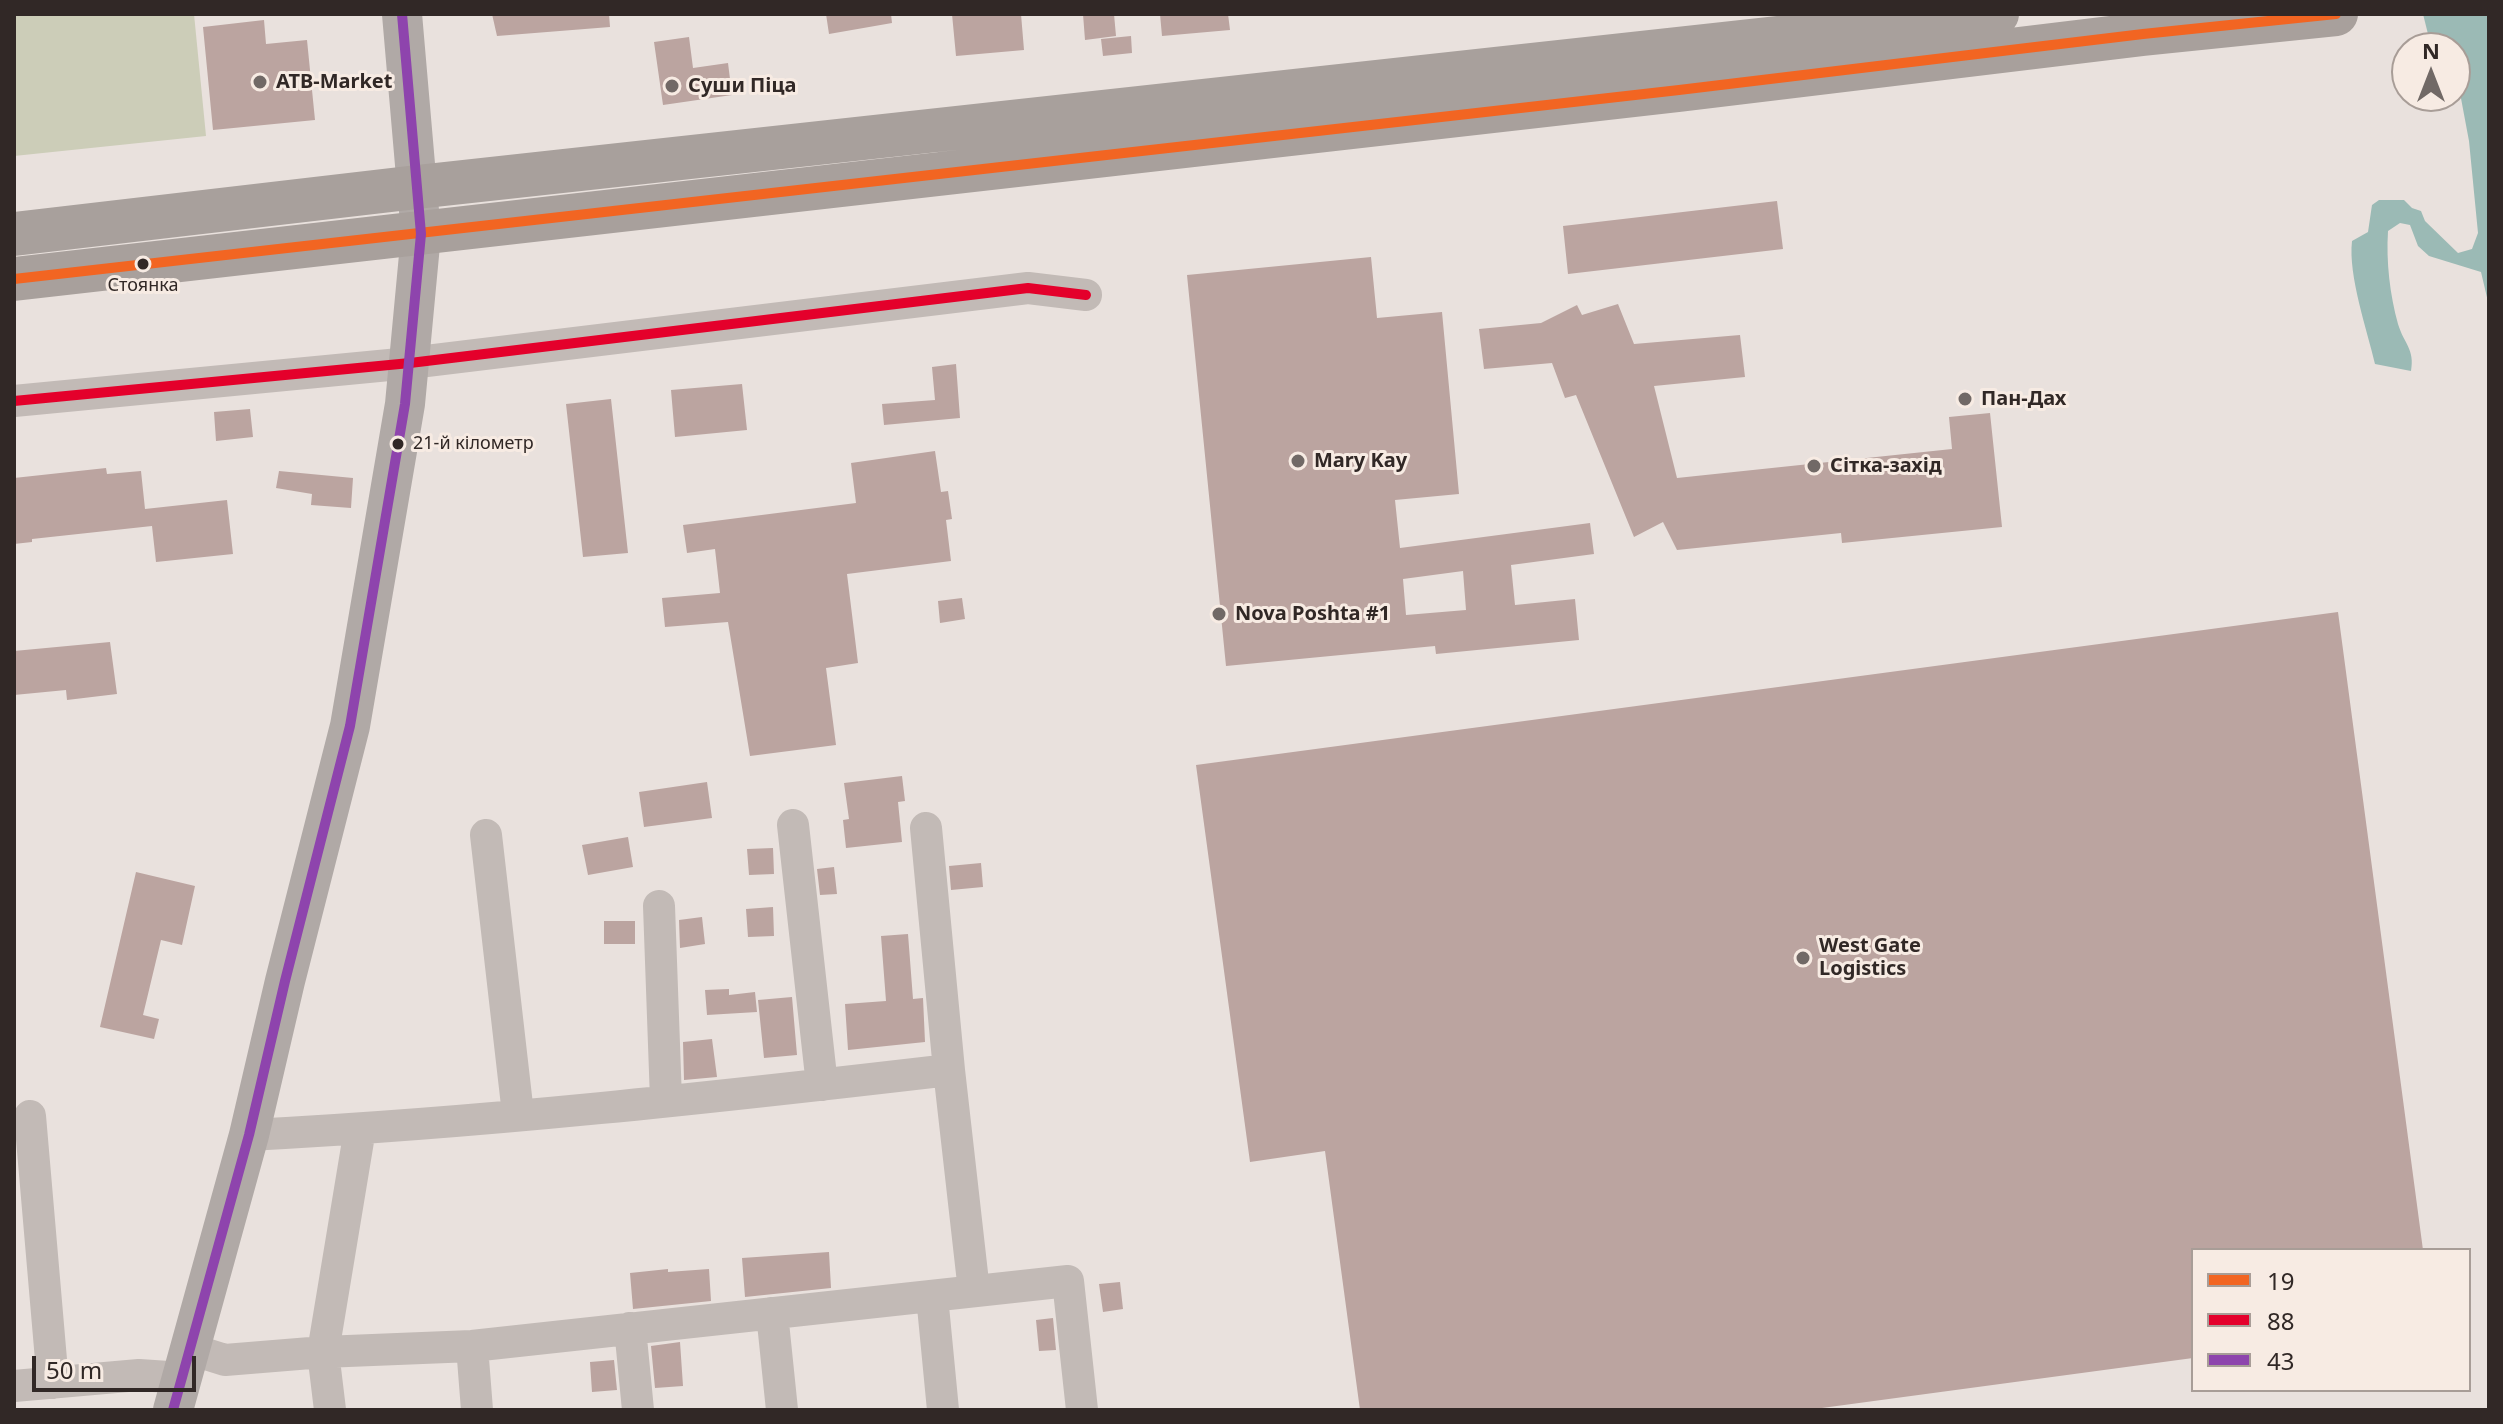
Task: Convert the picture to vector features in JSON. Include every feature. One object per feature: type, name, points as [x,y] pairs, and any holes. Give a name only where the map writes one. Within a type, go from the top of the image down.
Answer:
[{"type":"highway","points":[[14,234],[1997,14]]},
{"type":"highway","points":[[14,279],[2330,15]]},
{"type":"main road","points":[[182,1379],[249,1135],[350,726],[410,363],[421,234],[402,14]]},
{"type":"street","points":[[14,401],[410,363],[1028,288],[1086,295]]},
{"type":"street","points":[[793,825],[822,1085]]},
{"type":"street","points":[[926,828],[974,1291]]},
{"type":"street","points":[[486,835],[518,1114]]},
{"type":"street","points":[[659,906],[666,1100]]},
{"type":"street","points":[[249,1135],[360,1129],[949,1070]]},
{"type":"street","points":[[30,1116],[53,1383]]},
{"type":"street","points":[[330,1410],[323,1352],[360,1129]]},
{"type":"street","points":[[14,1386],[139,1375],[182,1379],[225,1360],[323,1352],[472,1346],[1068,1281],[1082,1410]]},
{"type":"street","points":[[932,1296],[943,1410]]},
{"type":"street","points":[[772,1313],[782,1410]]},
{"type":"street","points":[[630,1328],[638,1410]]},
{"type":"street","points":[[472,1346],[477,1410]]},
{"type":"green space","points":[[14,14],[194,14],[206,136],[14,156]]},
{"type":"water","points":[[2423,14],[2489,14],[2489,306],[2481,272],[2429,256],[2418,246],[2410,225],[2400,223],[2388,231],[2391,290],[2398,324],[2410,352],[2411,371],[2375,364],[2355,286],[2352,241],[2368,232],[2372,205],[2379,200],[2404,200],[2421,211],[2425,221],[2458,253],[2472,249],[2478,233],[2464,112],[2471,112],[2471,32],[2428,32]]},
{"type":"building","points":[[492,14],[609,14],[610,27],[497,36]]},
{"type":"building","points":[[826,14],[891,14],[892,23],[829,34]]},
{"type":"building","points":[[952,14],[1021,14],[1024,50],[956,56]]},
{"type":"building","points":[[1083,14],[1114,14],[1116,36],[1085,40]]},
{"type":"building","points":[[1160,14],[1228,14],[1230,30],[1162,36]]},
{"type":"building","name":"ATB-Market","points":[[264,20],[266,44],[307,40],[315,120],[213,130],[203,27]]},
{"type":"building","points":[[1131,36],[1132,53],[1103,56],[1101,39]]},
{"type":"building","points":[[689,37],[693,68],[728,63],[732,95],[663,105],[654,42]]},
{"type":"building","points":[[1777,201],[1783,249],[1568,274],[1563,226]]},
{"type":"building","name":"Mary Kay","points":[[1371,257],[1377,318],[1442,312],[1459,494],[1395,500],[1400,548],[1590,523],[1594,554],[1511,565],[1515,605],[1575,599],[1579,640],[1436,654],[1435,646],[1226,666],[1187,275]],"holes":[[[1463,571],[1466,610],[1406,615],[1403,579]]]},
{"type":"building","points":[[1618,304],[1634,344],[1740,335],[1745,377],[1654,386],[1677,478],[1952,449],[1949,417],[1990,413],[2002,527],[1842,543],[1841,533],[1677,550],[1663,522],[1634,537],[1576,395],[1565,398],[1552,363],[1484,369],[1479,329],[1541,323],[1577,305],[1582,315]]},
{"type":"building","points":[[956,364],[960,418],[884,425],[882,404],[935,400],[932,367]]},
{"type":"building","points":[[742,384],[747,430],[675,437],[671,390]]},
{"type":"building","points":[[611,399],[628,553],[583,557],[566,404]]},
{"type":"building","points":[[250,409],[253,437],[216,441],[214,412]]},
{"type":"building","points":[[935,451],[941,492],[948,491],[952,519],[946,520],[951,561],[847,574],[858,663],[826,668],[836,745],[750,756],[728,622],[665,627],[662,598],[720,593],[715,549],[687,553],[683,525],[856,503],[851,463]]},
{"type":"building","points":[[106,468],[107,474],[141,471],[145,509],[227,500],[233,554],[156,562],[152,526],[32,539],[32,542],[14,544],[14,478]]},
{"type":"building","points":[[279,471],[353,478],[351,508],[311,505],[312,494],[276,488]]},
{"type":"building","points":[[962,598],[965,619],[940,623],[938,601]]},
{"type":"building","name":"West Gate Logistics","points":[[2338,612],[2423,1248],[2191,1248],[2191,1358],[1807,1410],[1360,1410],[1325,1151],[1250,1162],[1196,765]]},
{"type":"building","points":[[110,642],[117,694],[67,700],[66,690],[14,695],[14,651]]},
{"type":"building","points":[[902,776],[905,801],[898,802],[902,842],[846,848],[843,820],[849,819],[844,783]]},
{"type":"building","points":[[707,782],[712,818],[644,827],[639,792]]},
{"type":"building","points":[[628,837],[633,867],[588,875],[582,845]]},
{"type":"building","points":[[773,848],[774,874],[749,875],[747,849]]},
{"type":"building","points":[[981,863],[983,887],[951,890],[949,866]]},
{"type":"building","points":[[834,867],[837,894],[820,895],[817,869]]},
{"type":"building","points":[[136,872],[195,886],[182,945],[161,940],[143,1015],[159,1019],[154,1039],[100,1027]]},
{"type":"building","points":[[773,907],[774,936],[748,937],[746,909]]},
{"type":"building","points":[[702,917],[705,944],[680,948],[679,920]]},
{"type":"building","points":[[604,921],[635,921],[635,944],[604,944]]},
{"type":"building","points":[[908,934],[913,999],[923,998],[925,1042],[848,1050],[845,1004],[886,1001],[881,936]]},
{"type":"building","points":[[729,989],[729,995],[755,992],[757,1012],[707,1015],[705,990]]},
{"type":"building","points":[[792,997],[797,1055],[764,1058],[758,1000]]},
{"type":"building","points":[[712,1039],[717,1077],[684,1080],[683,1042]]},
{"type":"building","points":[[829,1252],[831,1288],[745,1297],[742,1258]]},
{"type":"building","points":[[668,1269],[668,1272],[709,1269],[711,1301],[633,1309],[630,1273]]},
{"type":"building","points":[[1120,1282],[1123,1309],[1103,1312],[1099,1284]]},
{"type":"building","points":[[1053,1318],[1056,1350],[1039,1351],[1036,1320]]},
{"type":"building","points":[[680,1342],[683,1386],[655,1388],[651,1346]]},
{"type":"building","points":[[614,1360],[617,1390],[592,1392],[590,1362]]},
{"type":"transit line","name":"43","points":[[173,1410],[249,1135],[350,726],[405,404],[421,234],[402,14]]},
{"type":"transit line","name":"19","points":[[14,279],[2336,14]]},
{"type":"transit line","name":"88","points":[[14,401],[410,363],[1028,288],[1086,295]]},
{"type":"place","name":"ATB-Market","points":[[260,82]]},
{"type":"place","name":"Суши Піца","points":[[672,86]]},
{"type":"place","name":"Стоянка","points":[[143,264]]},
{"type":"place","name":"Пан-Дах","points":[[1965,399]]},
{"type":"place","name":"21-й кілометр","points":[[398,444]]},
{"type":"place","name":"Mary Kay","points":[[1298,461]]},
{"type":"place","name":"Сітка-захід","points":[[1814,466]]},
{"type":"place","name":"Nova Poshta #1","points":[[1219,614]]},
{"type":"place","name":"West Gate Logistics","points":[[1803,958]]}]
